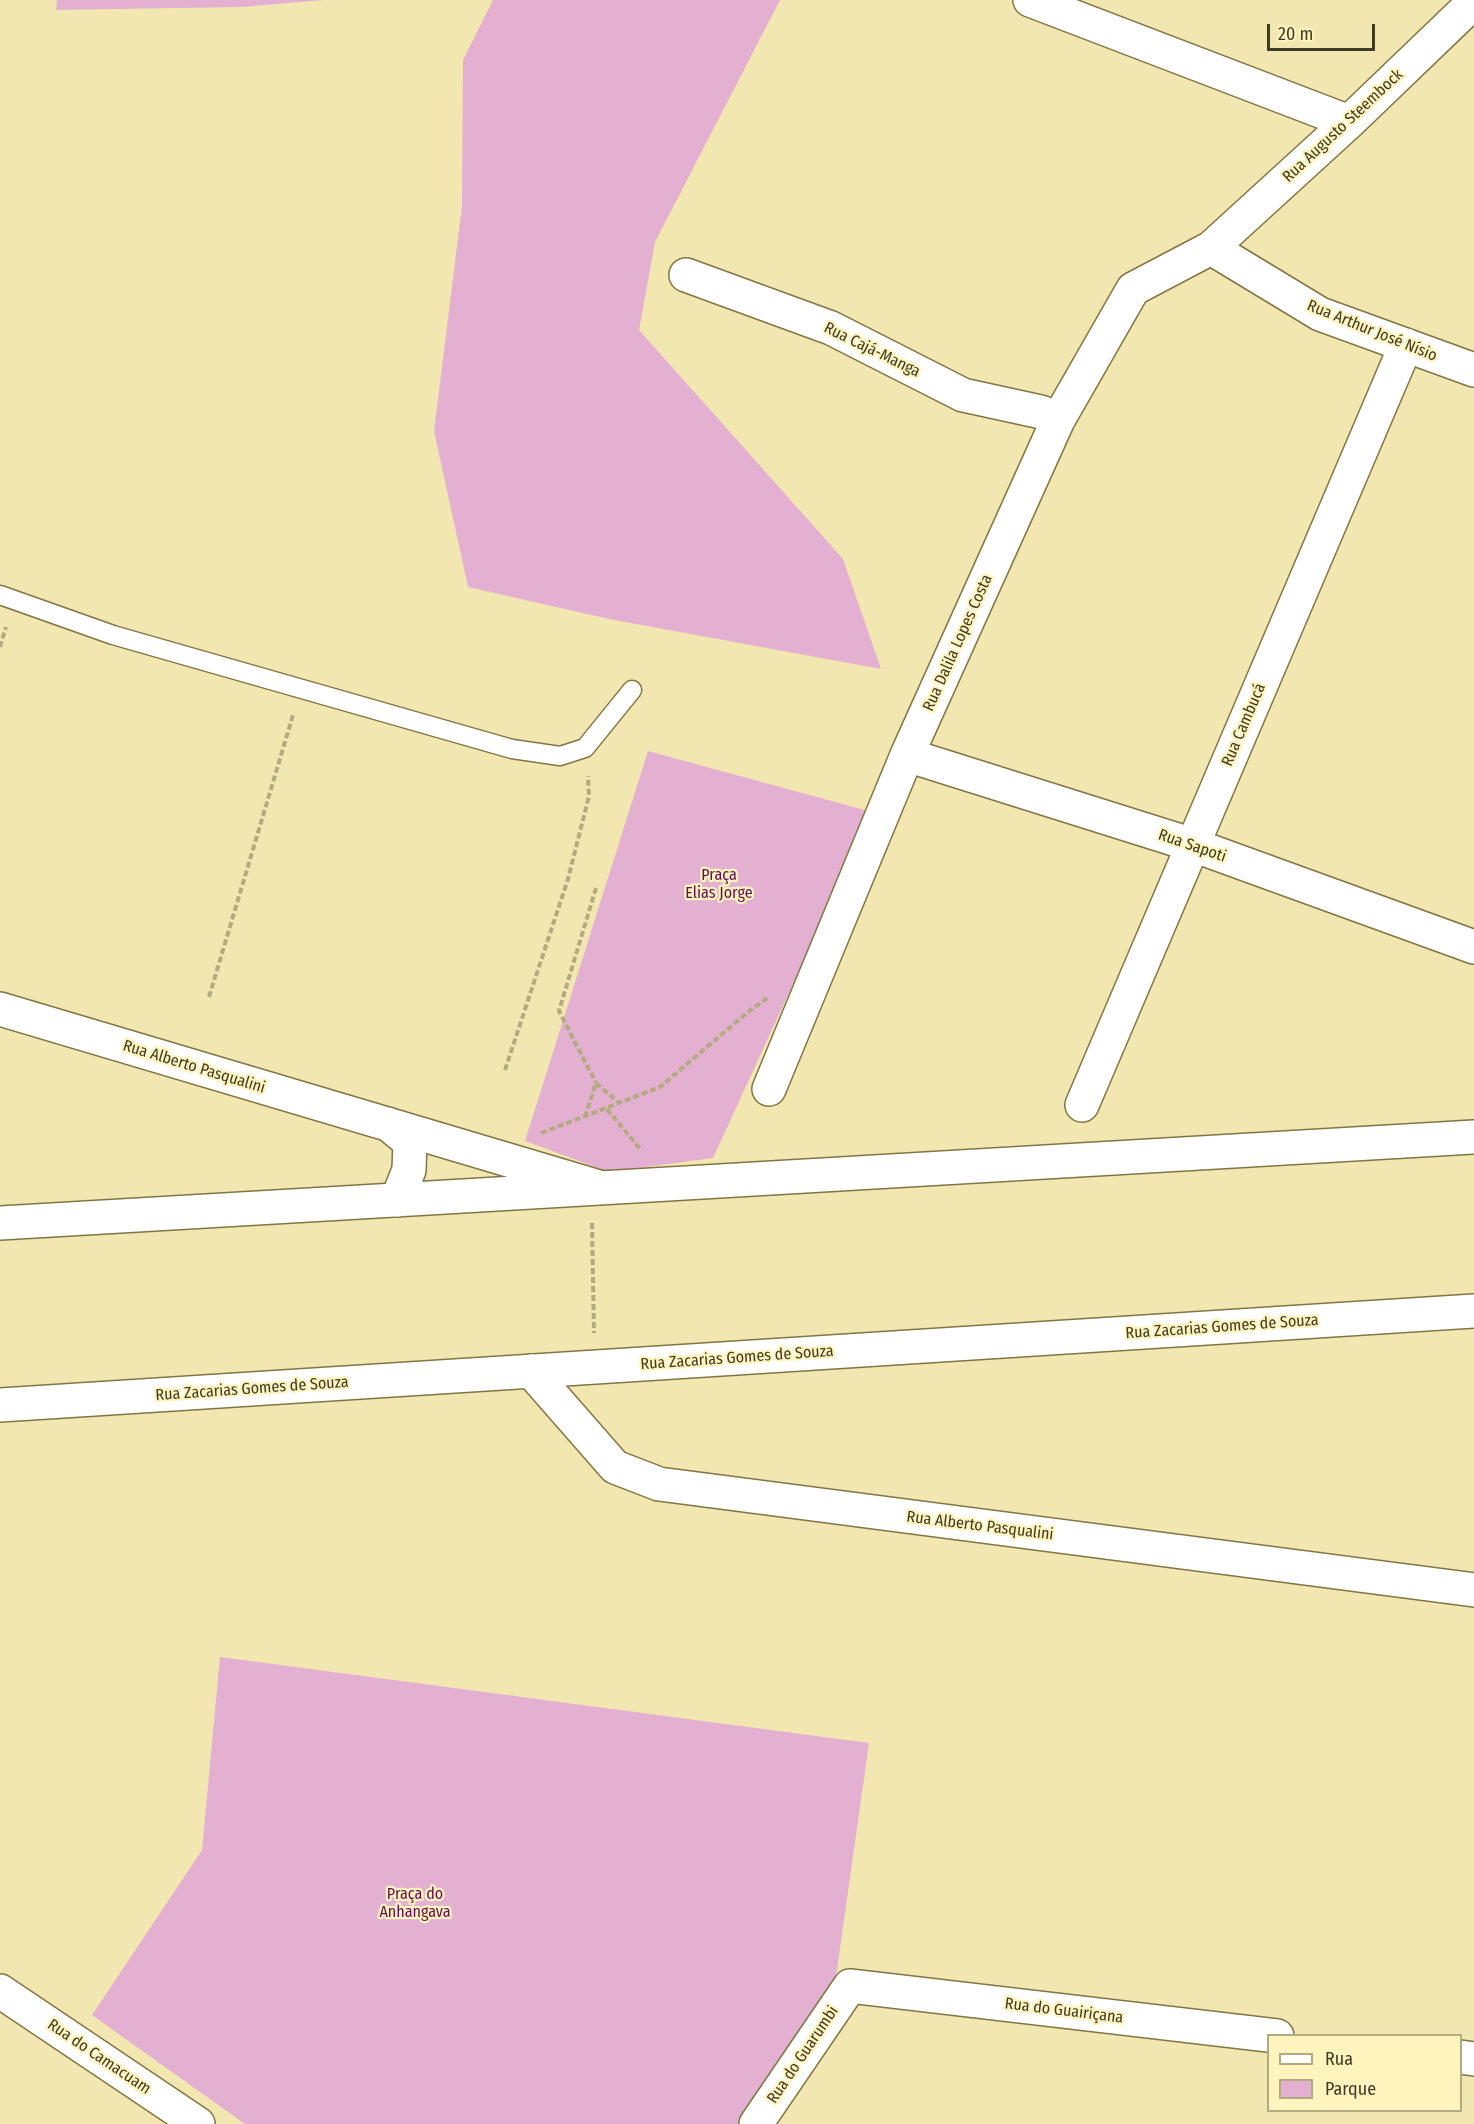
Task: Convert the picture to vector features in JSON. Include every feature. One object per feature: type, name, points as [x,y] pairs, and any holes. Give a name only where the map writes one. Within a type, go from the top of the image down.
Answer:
[{"type":"street","points":[[1030,0],[1349,122]]},
{"type":"street","name":"Rua Augusto Steembock","points":[[1211,248],[1349,122],[1474,2]]},
{"type":"street","name":"Rua Arthur José Nísio","points":[[1211,248],[1320,314],[1474,370]]},
{"type":"street","name":"Rua Dalila Lopes Costa","points":[[769,1089],[907,755],[1058,420],[1133,289],[1211,248]]},
{"type":"street","name":"Rua Cajá-Manga","points":[[686,275],[831,328],[963,395],[1041,412],[1058,420]]},
{"type":"street","name":"Rua Cambucá","points":[[1082,1105],[1406,345]]},
{"type":"street","name":"Rua Sapoti","points":[[907,755],[1193,845],[1474,947]]},
{"type":"street","name":"Rua Alberto Pasqualini","points":[[0,1009],[599,1189]]},
{"type":"street","name":"Rua Alberto Pasqualini","points":[[388,1124],[410,1142],[410,1170],[397,1200]]},
{"type":"street","points":[[4,1226],[397,1200],[1474,1137]]},
{"type":"street","name":"Rua Zacarias Gomes de Souza","points":[[6,1399],[531,1371],[1474,1311]]},
{"type":"street","name":"Rua Alberto Pasqualini","points":[[531,1371],[615,1467],[659,1484],[1474,1590]]},
{"type":"street","name":"Rua do Guairiçana","points":[[850,1986],[1267,2035]]},
{"type":"street","name":"Rua do Guarumbi","points":[[756,2124],[850,1986]]},
{"type":"street","name":"Rua do Camacuam","points":[[0,1990],[198,2124]]},
{"type":"lane","points":[[0,595],[113,635],[512,749],[560,756],[585,748],[632,690]]},
{"type":"path","points":[[209,997],[301,688]]},
{"type":"path","points":[[505,1070],[567,879],[589,796],[585,748]]},
{"type":"path","points":[[596,888],[559,1011],[597,1083],[619,1103]]},
{"type":"path","points":[[541,1133],[660,1087],[748,1012],[776,992]]},
{"type":"path","points":[[585,1117],[597,1083]]},
{"type":"path","points":[[607,1108],[669,1185]]},
{"type":"path","points":[[595,1367],[599,1189]]},
{"type":"green space","points":[[57,0],[323,0],[242,7],[56,10]]},
{"type":"green space","points":[[493,0],[780,0],[655,242],[639,330],[843,559],[881,669],[609,619],[468,587],[434,431],[462,206],[463,60]]},
{"type":"green space","name":"Praça Elias Jorge","points":[[648,751],[872,812],[713,1158],[609,1172],[525,1141]]},
{"type":"green space","name":"Praça do Anhangava","points":[[220,1657],[869,1743],[835,1984],[739,2124],[245,2124],[92,2015],[202,1850]]}]
